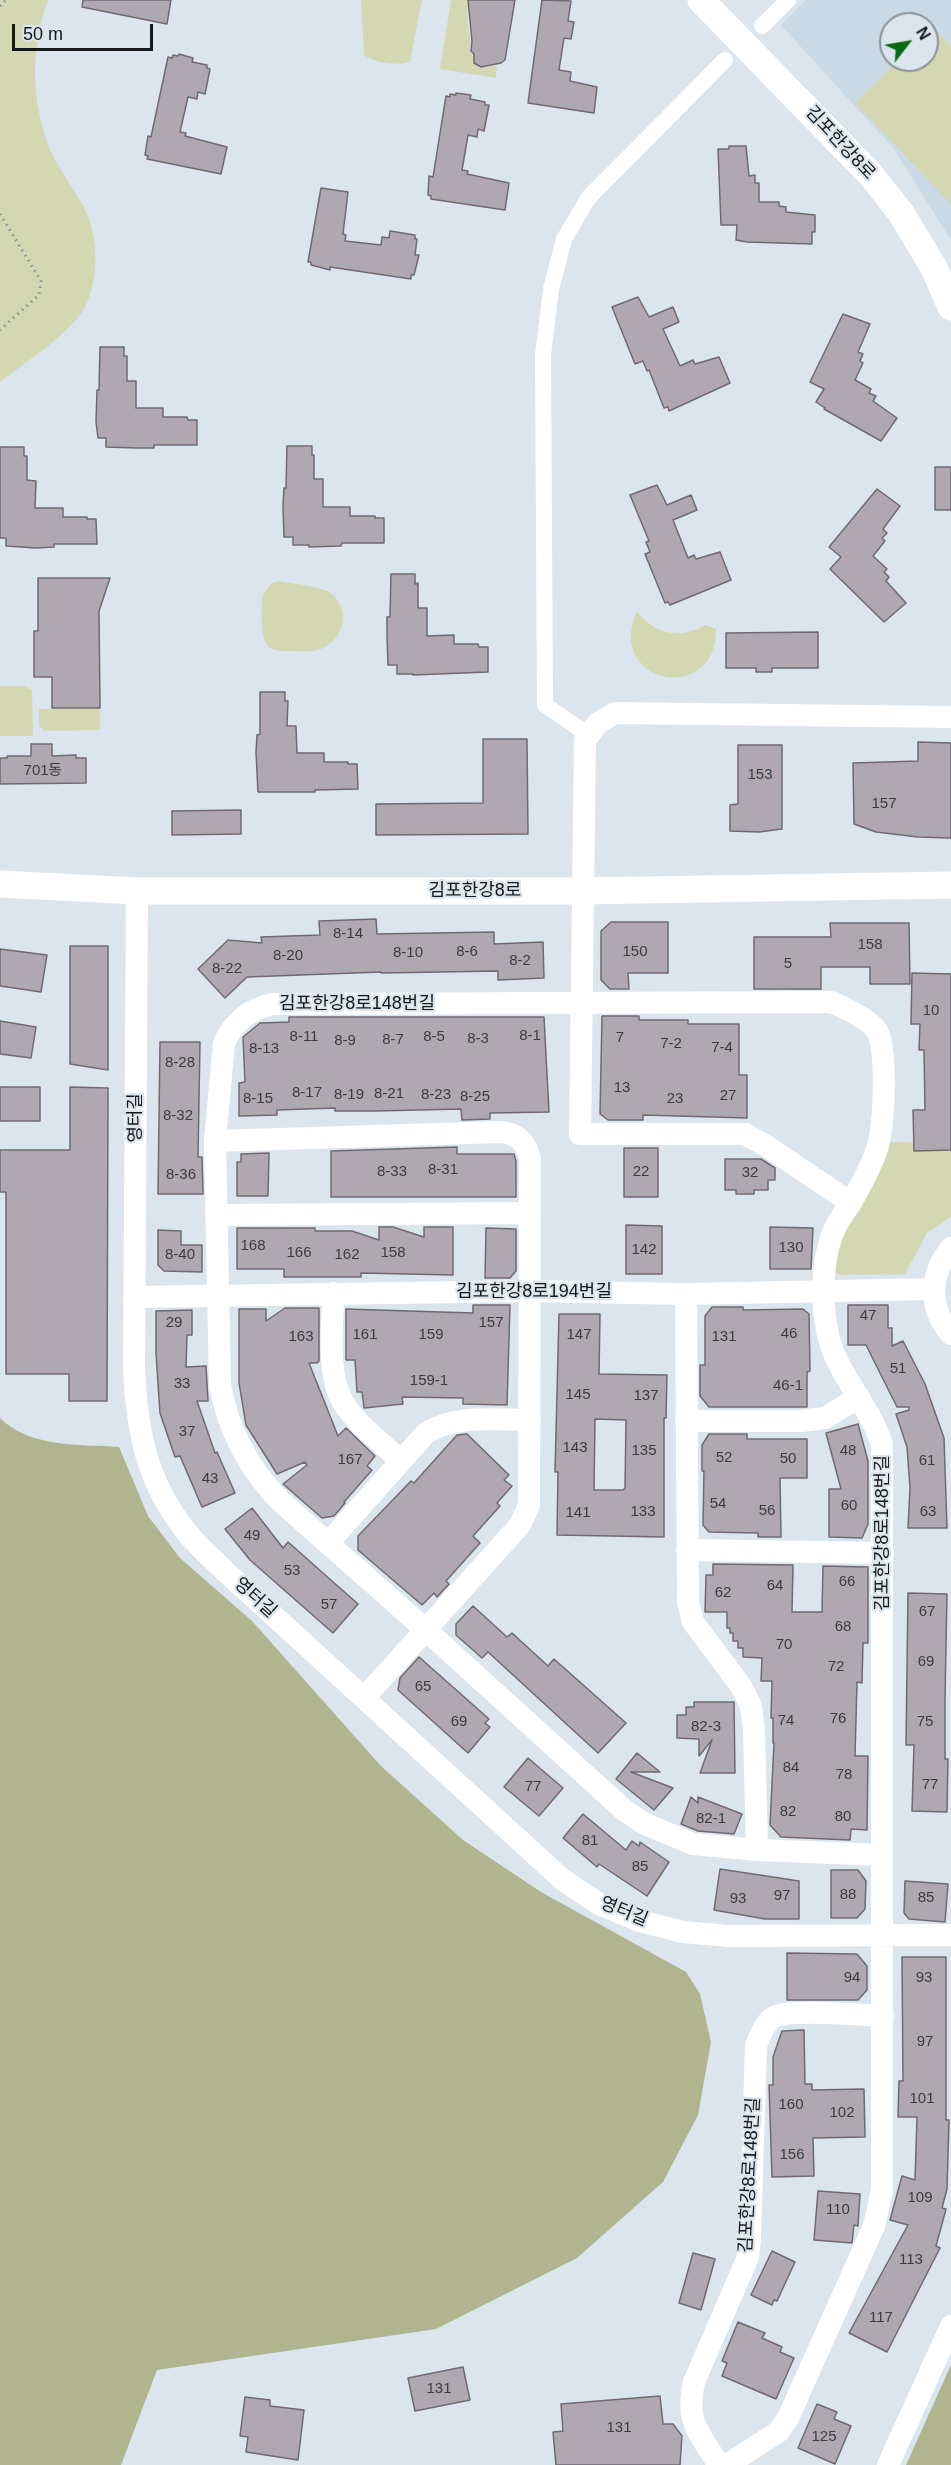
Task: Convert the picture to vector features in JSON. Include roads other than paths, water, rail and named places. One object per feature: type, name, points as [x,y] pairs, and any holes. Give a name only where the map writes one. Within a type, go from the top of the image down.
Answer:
[{"type":"street","name":"김포한강8로","points":[[701,0],[872,175],[901,213],[934,268],[951,307]]},
{"type":"street","points":[[762,26],[788,0]]},
{"type":"street","points":[[589,735],[545,705],[543,355],[551,289],[564,239],[589,197],[724,60]]},
{"type":"street","points":[[851,1203],[765,1145],[744,1134],[580,1134],[585,740],[598,723],[615,712],[951,717]]},
{"type":"street","name":"김포한강8로","points":[[0,884],[138,891],[582,891],[951,885]]},
{"type":"street","name":"영터길","points":[[138,891],[134,1297],[136,1405],[148,1466],[162,1497],[186,1531],[227,1573],[563,1880],[600,1904],[640,1921],[683,1932],[729,1935],[951,1935]]},
{"type":"street","name":"김포한강8로148번길","points":[[727,2465],[778,2432],[788,2418],[874,2226],[882,2190],[883,1553],[882,1444],[876,1424],[835,1356],[825,1326],[824,1293],[828,1252],[836,1226],[851,1203],[877,1149],[883,1111],[882,1046],[876,1030],[848,1009],[831,1002],[272,1004],[255,1008],[230,1029],[224,1043],[214,1141],[220,1385],[225,1411],[245,1458],[266,1486],[631,1815],[666,1834],[693,1844],[757,1850],[882,1856]]},
{"type":"street","points":[[214,1141],[501,1131],[512,1133],[521,1139],[528,1149],[530,1213],[529,1506],[526,1516],[365,1697]]},
{"type":"street","points":[[216,1215],[530,1213]]},
{"type":"street","points":[[951,1248],[941,1260],[934,1280],[934,1302],[941,1323],[951,1334]]},
{"type":"street","name":"김포한강8로194번길","points":[[134,1297],[530,1291],[686,1294],[824,1293],[934,1289]]},
{"type":"street","points":[[333,1293],[333,1376],[337,1390],[354,1415],[401,1461]]},
{"type":"street","points":[[686,1294],[688,1602],[693,1622],[741,1686],[752,1706],[757,1850]]},
{"type":"street","points":[[686,1421],[801,1421],[825,1418],[859,1397]]},
{"type":"street","points":[[328,1543],[426,1433],[437,1426],[456,1420],[530,1420]]},
{"type":"street","points":[[687,1550],[883,1553]]},
{"type":"street","name":"김포한강8로148번길","points":[[719,2465],[690,2415],[690,2398],[694,2382],[748,2257],[756,2046],[763,2029],[774,2016],[793,2013],[883,2016]]},
{"type":"street","points":[[888,2465],[951,2326]]}]
